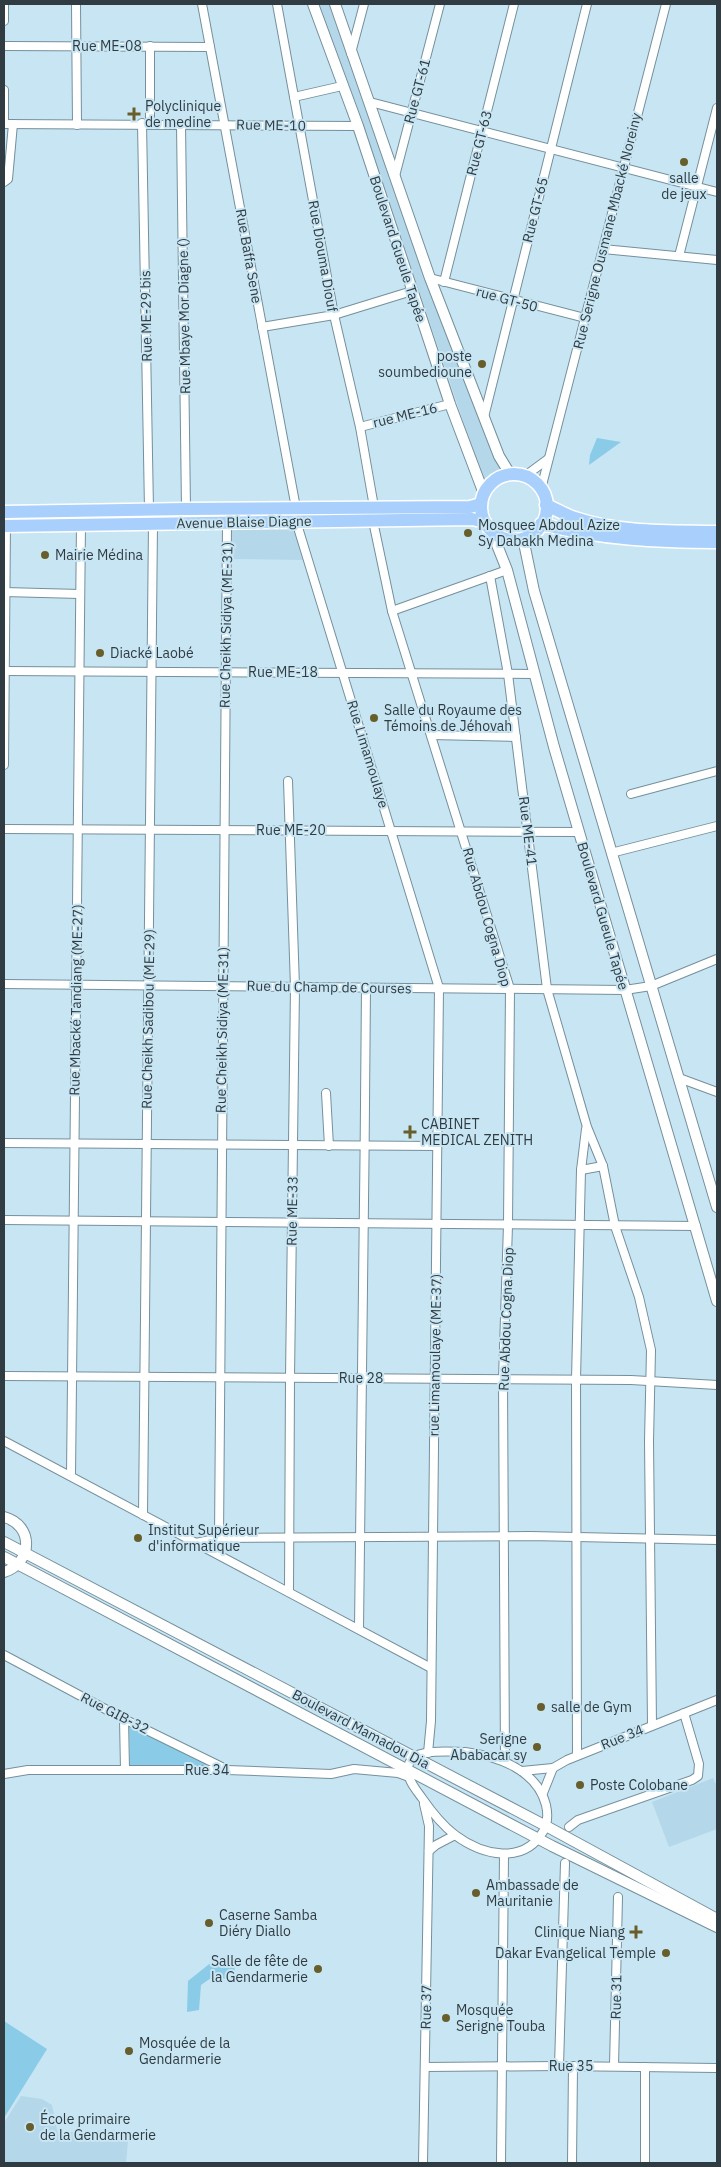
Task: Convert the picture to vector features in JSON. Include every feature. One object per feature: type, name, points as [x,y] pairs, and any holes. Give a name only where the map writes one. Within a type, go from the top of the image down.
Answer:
[{"type":"main road","points":[[510,474],[525,476],[534,481],[541,489],[546,505],[541,524],[533,533],[523,538],[508,539],[488,526],[482,499],[494,481],[510,474]]},
{"type":"main road","name":"Avenue Blaise Diagne","points":[[5,526],[296,521],[373,522],[438,514],[470,507],[482,499]]},
{"type":"main road","points":[[546,505],[572,517],[594,524],[636,529],[717,532]]},
{"type":"main road","name":"Avenue Blaise Diagne","points":[[5,512],[186,508],[374,507],[472,519],[488,526]]},
{"type":"main road","points":[[541,524],[578,533],[628,540],[717,542]]},
{"type":"street","points":[[4,4],[4,21]]},
{"type":"street","points":[[76,4],[77,124]]},
{"type":"street","name":"Rue Baffa Sene","points":[[202,4],[296,508],[296,521]]},
{"type":"street","name":"Rue Diouma Diouf","points":[[277,4],[334,315],[360,427],[374,507],[373,522]]},
{"type":"street","name":"Boulevard Gueule Tapée","points":[[313,4],[358,126],[482,499]]},
{"type":"street","name":"Boulevard Gueule Tapée","points":[[335,4],[430,278],[499,456],[510,474]]},
{"type":"street","points":[[351,53],[364,4]]},
{"type":"street","name":"Rue GT-61","points":[[394,178],[440,4]]},
{"type":"street","name":"Rue GT-63","points":[[444,282],[514,4]]},
{"type":"street","name":"Rue GT-65","points":[[484,417],[587,4]]},
{"type":"street","name":"Rue Serigne Ousmane Mbacké Noreiny","points":[[548,459],[666,4]]},
{"type":"street","name":"Rue ME-08","points":[[4,46],[210,47]]},
{"type":"street","name":"Rue ME-29 bis","points":[[149,509],[146,123],[150,46]]},
{"type":"street","points":[[294,97],[342,86]]},
{"type":"street","points":[[4,90],[4,124]]},
{"type":"street","points":[[370,102],[717,192]]},
{"type":"street","points":[[679,256],[717,108]]},
{"type":"street","name":"Rue ME-10","points":[[4,124],[146,123],[358,126]]},
{"type":"street","points":[[4,182],[8,179],[13,124]]},
{"type":"street","name":"Rue Mbaye Mor Diagne ()","points":[[181,124],[186,508]]},
{"type":"street","points":[[603,249],[717,260]]},
{"type":"street","name":"rue GT-50","points":[[430,278],[585,318]]},
{"type":"street","points":[[262,327],[334,315],[412,291]]},
{"type":"street","name":"rue ME-16","points":[[360,427],[450,404]]},
{"type":"street","points":[[525,476],[548,459]]},
{"type":"street","points":[[541,489],[548,459]]},
{"type":"street","points":[[4,765],[5,512]]},
{"type":"street","name":"Rue Limamoulaye","points":[[296,521],[439,988]]},
{"type":"street","name":"Rue Abdou Cogna Diop","points":[[373,522],[392,611],[510,989],[508,1225],[503,1379],[505,1762]]},
{"type":"street","name":"Rue Cheikh Sadibou (ME-29)","points":[[143,1515],[153,523]]},
{"type":"street","name":"Rue Cheikh Sidiya (ME-31)","points":[[219,1538],[227,523]]},
{"type":"street","name":"Rue Mbacké Tandiang (ME-27)","points":[[71,1476],[81,524]]},
{"type":"street","name":"Boulevard Gueule Tapée","points":[[488,526],[507,570],[533,674],[717,1301]]},
{"type":"street","name":"Boulevard Gueule Tapée","points":[[523,538],[529,574],[717,1207]]},
{"type":"street","points":[[392,611],[507,570]]},
{"type":"street","name":"Rue ME-41","points":[[490,576],[508,674],[547,989],[587,1127],[603,1166],[614,1226],[647,1328],[651,1350],[649,1538],[652,1725]]},
{"type":"street","points":[[4,592],[80,594]]},
{"type":"street","name":"Rue ME-18","points":[[4,670],[533,674]]},
{"type":"street","points":[[431,734],[516,737]]},
{"type":"street","points":[[631,794],[717,771]]},
{"type":"street","name":"Rue ME-33","points":[[288,781],[295,986],[289,1592]]},
{"type":"street","points":[[611,853],[717,826]]},
{"type":"street","name":"Rue ME-20","points":[[4,829],[579,832]]},
{"type":"street","name":"Rue du Champ de Courses","points":[[4,984],[625,990],[651,986],[717,959]]},
{"type":"street","points":[[360,1629],[364,1378],[363,1223],[366,987]]},
{"type":"street","name":"rue Limamoulaye (ME-37)","points":[[428,1753],[431,1721],[439,988]]},
{"type":"street","points":[[679,1078],[717,1092]]},
{"type":"street","points":[[326,1093],[329,1146]]},
{"type":"street","points":[[578,1754],[576,1379],[581,1170],[587,1127]]},
{"type":"street","points":[[4,1143],[438,1146]]},
{"type":"street","points":[[581,1170],[603,1166]]},
{"type":"street","points":[[4,1220],[696,1226]]},
{"type":"street","name":"Rue 28","points":[[4,1376],[576,1379],[717,1385]]},
{"type":"street","points":[[4,1442],[431,1668]]},
{"type":"street","points":[[4,1517],[12,1520],[22,1528],[26,1540],[25,1553],[18,1564],[4,1572]]},
{"type":"street","points":[[196,1543],[219,1538],[505,1536],[717,1540]]},
{"type":"street","name":"Boulevard Mamadou Dia","points":[[4,1542],[546,1826],[717,1925]]},
{"type":"street","name":"Boulevard Mamadou Dia","points":[[4,1557],[409,1773],[717,1925]]},
{"type":"street","name":"Rue GIB-32","points":[[4,1655],[124,1719],[227,1770]]},
{"type":"street","name":"Rue 34","points":[[553,1768],[578,1754],[717,1700]]},
{"type":"street","points":[[570,1827],[578,1820],[692,1780],[698,1776],[699,1764],[684,1713]]},
{"type":"street","points":[[124,1719],[125,1770]]},
{"type":"street","points":[[465,1752],[484,1755],[505,1762],[522,1771],[536,1783],[543,1794],[548,1812],[546,1826],[539,1838],[521,1851],[504,1855],[483,1851],[446,1828],[422,1798],[409,1773],[414,1757],[428,1753],[465,1752]]},
{"type":"street","points":[[522,1771],[553,1768],[543,1794]]},
{"type":"street","name":"Rue 34","points":[[4,1774],[28,1770],[227,1770],[331,1774],[354,1769],[409,1773]]},
{"type":"street","name":"Rue 37","points":[[422,1798],[429,1826],[423,2163]]},
{"type":"street","points":[[429,1851],[455,1835]]},
{"type":"street","points":[[501,2163],[504,1855]]},
{"type":"street","points":[[559,2066],[565,1863]]},
{"type":"street","name":"Rue 31","points":[[614,2066],[618,1897]]},
{"type":"street","points":[[572,2163],[573,2066]]},
{"type":"street","name":"Rue 35","points":[[425,2067],[614,2066],[717,2068]]},
{"type":"street","points":[[644,2163],[645,2067]]},
{"type":"shaded area","points":[[318,4],[335,4],[394,178],[502,473],[483,480],[363,125]]},
{"type":"shaded area","points":[[597,438],[621,442],[589,465],[590,455]]},
{"type":"shaded area","points":[[229,525],[293,525],[303,560],[230,559]]},
{"type":"shaded area","points":[[129,1726],[209,1765],[130,1766]]},
{"type":"shaded area","points":[[713,1778],[715,1783],[717,1782],[717,1829],[669,1847],[652,1802]]},
{"type":"shaded area","points":[[213,1961],[235,1962],[234,1979],[211,1978],[201,1985],[199,2010],[187,2012],[188,1981]]},
{"type":"shaded area","points":[[4,2021],[47,2049],[4,2118]]},
{"type":"shaded area","name":"École primaire de la Gendarmerie","points":[[21,2096],[42,2099],[52,2105],[58,2134],[79,2131],[125,2130],[128,2141],[126,2163],[4,2163],[4,2123]]},
{"type":"place","name":"Polyclinique de medine","points":[[134,114]]},
{"type":"place","name":"salle de jeux","points":[[684,162]]},
{"type":"place","name":"poste soumbedioune","points":[[482,364]]},
{"type":"place","name":"Mosquee Abdoul Azize Sy Dabakh Medina","points":[[468,533]]},
{"type":"place","name":"Mairie Médina","points":[[45,555]]},
{"type":"place","name":"Diacké Laobé","points":[[100,653]]},
{"type":"place","name":"Salle du Royaume des Témoins de Jéhovah","points":[[374,718]]},
{"type":"place","name":"CABINET MEDICAL ZENITH","points":[[410,1132]]},
{"type":"place","name":"Institut Supérieur d'informatique","points":[[138,1538]]},
{"type":"place","name":"salle de Gym","points":[[541,1707]]},
{"type":"place","name":"Serigne Ababacar sy","points":[[537,1747]]},
{"type":"place","name":"Poste Colobane","points":[[580,1785]]},
{"type":"place","name":"Ambassade de Mauritanie","points":[[476,1893]]},
{"type":"place","name":"Caserne Samba Diéry Diallo","points":[[209,1923]]},
{"type":"place","name":"Clinique Niang","points":[[636,1932]]},
{"type":"place","name":"Dakar Evangelical Temple","points":[[666,1953]]},
{"type":"place","name":"Salle de fête de la Gendarmerie","points":[[318,1969]]},
{"type":"place","name":"Mosquée Serigne Touba","points":[[446,2018]]},
{"type":"place","name":"Mosquée de la Gendarmerie","points":[[129,2051]]},
{"type":"place","name":"École primaire de la Gendarmerie","points":[[30,2127]]}]
